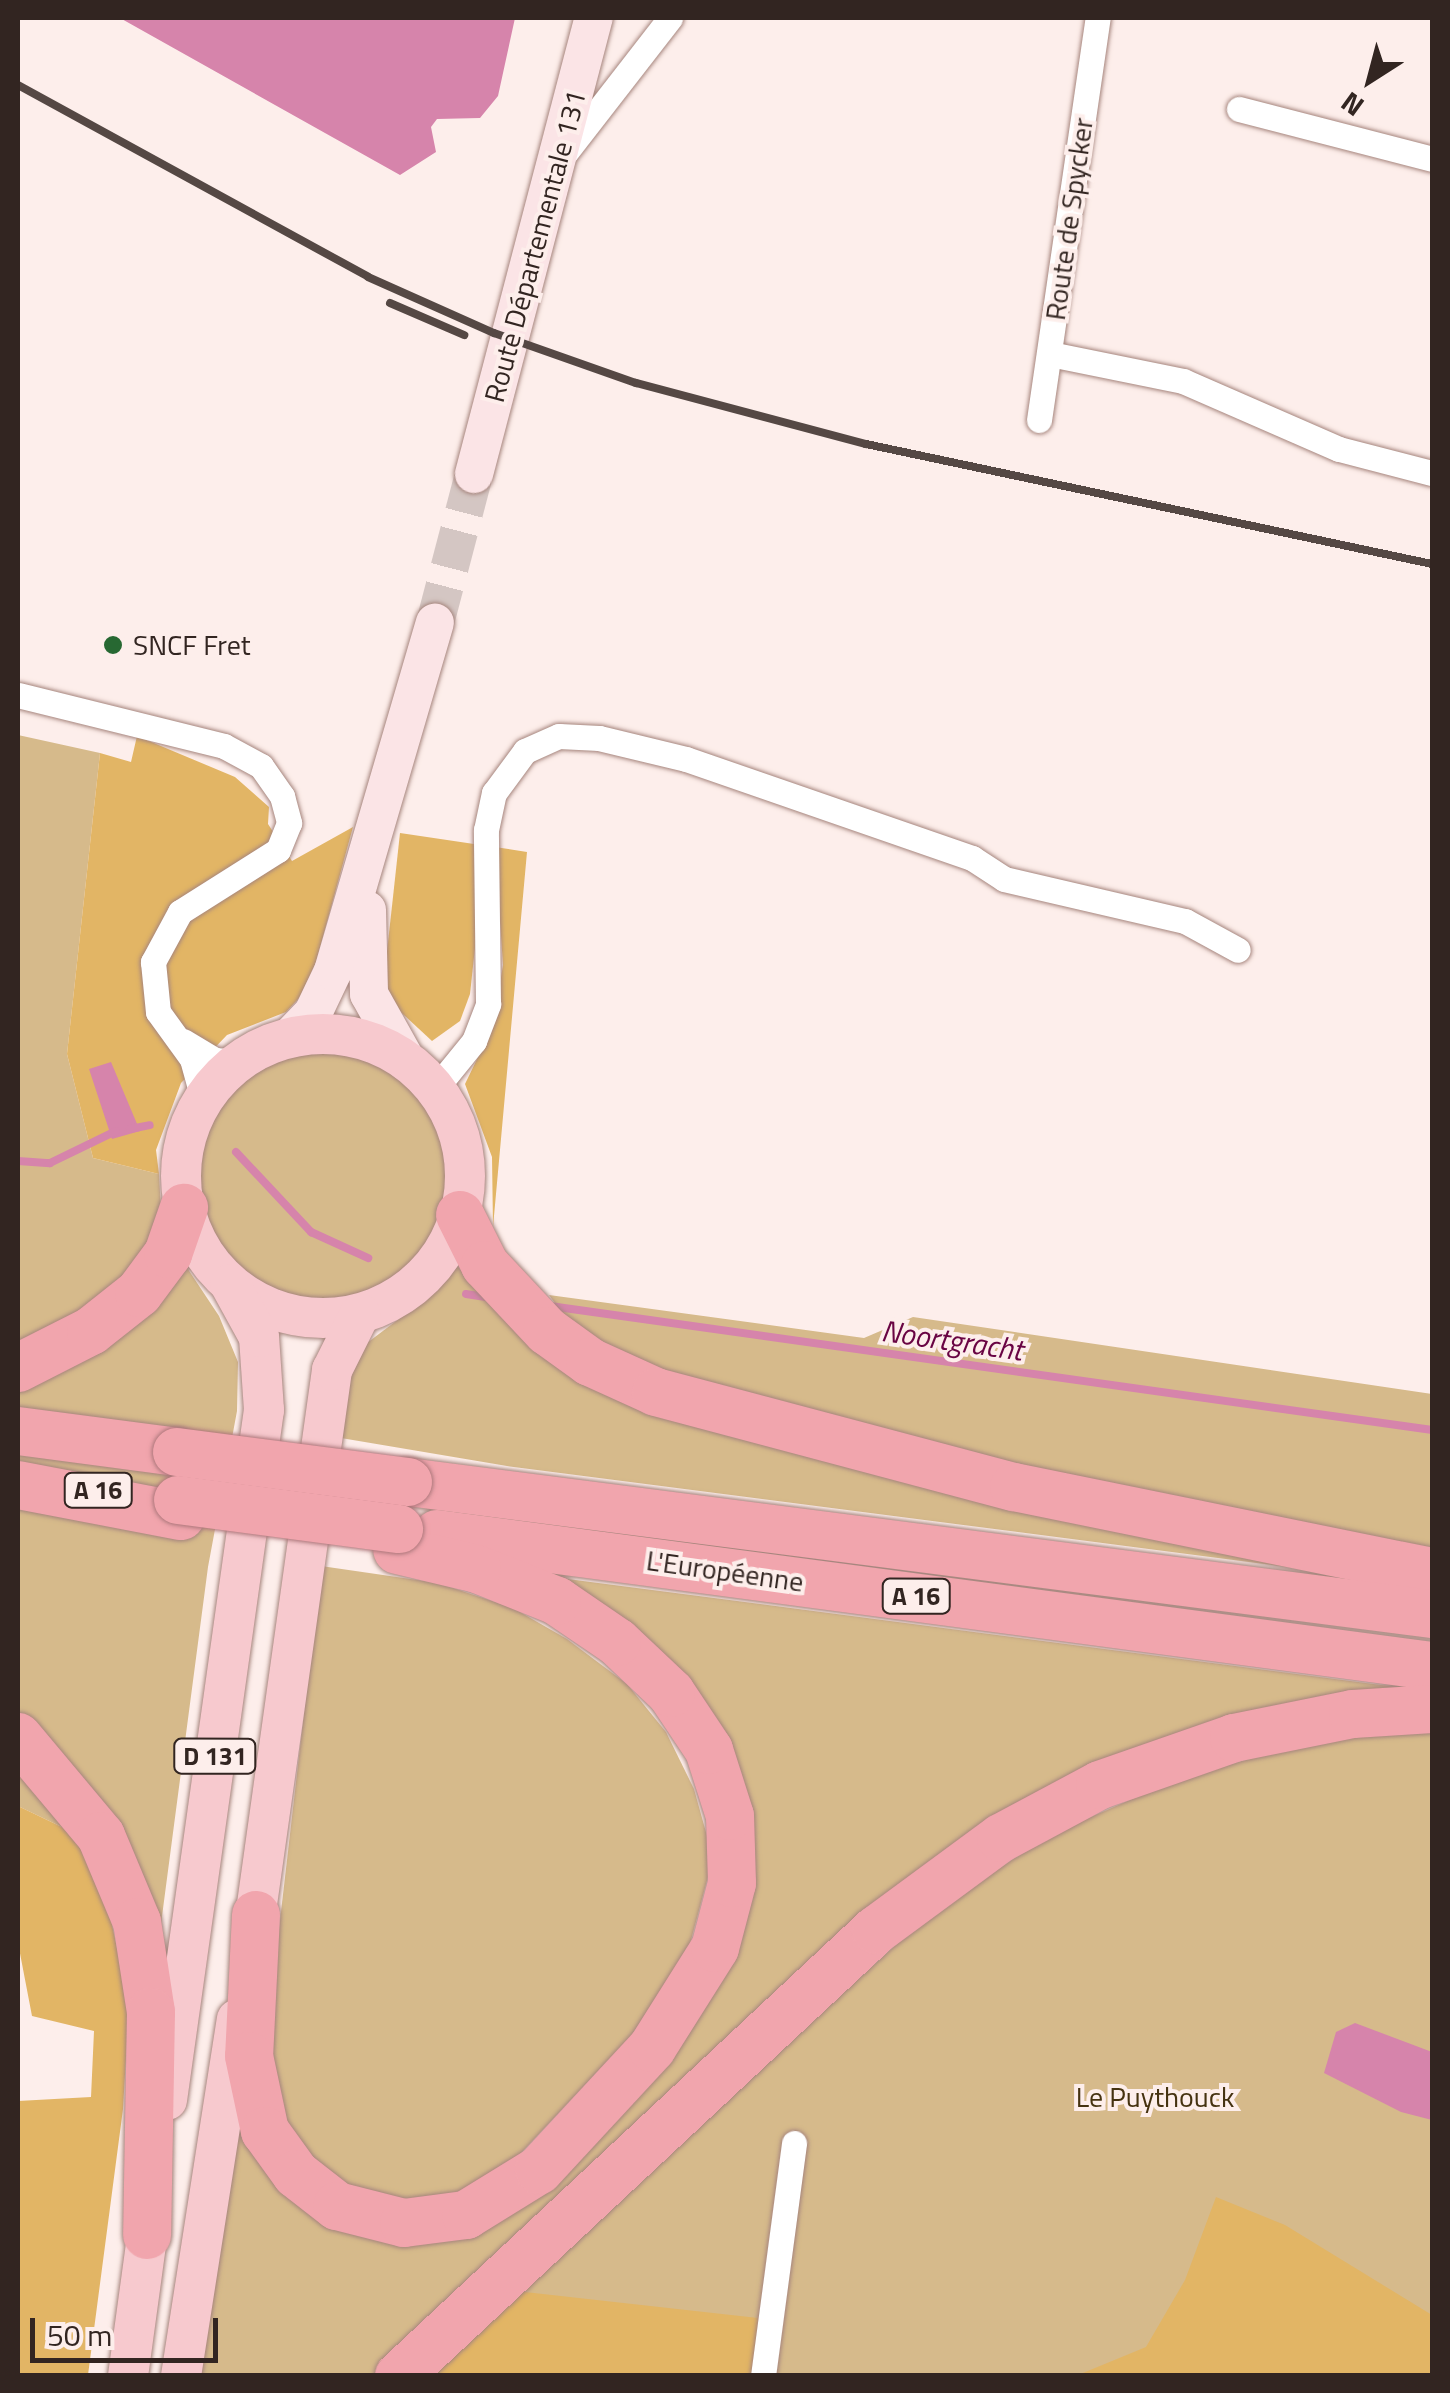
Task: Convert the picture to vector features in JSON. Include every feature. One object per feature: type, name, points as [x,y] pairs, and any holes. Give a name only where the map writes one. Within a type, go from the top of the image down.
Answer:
[{"type":"highway","points":[[18,1368],[91,1331],[138,1293],[168,1254],[184,1208]]},
{"type":"highway","points":[[460,1215],[504,1288],[546,1331],[602,1369],[698,1406],[1125,1512],[1432,1572]]},
{"type":"highway","name":"L'Européenne","points":[[18,1431],[1432,1614]]},
{"type":"highway","name":"L'Européenne","points":[[18,1482],[398,1539],[1432,1666]]},
{"type":"highway","points":[[256,1915],[249,2056],[265,2130],[296,2174],[337,2206],[404,2223],[466,2215],[538,2170],[664,2032],[716,1948],[732,1883],[730,1816],[709,1750],[671,1693],[617,1642],[557,1601],[398,1539]]},
{"type":"highway","points":[[399,2376],[876,1930],[1000,1838],[1100,1785],[1234,1738],[1353,1714],[1432,1709]]},
{"type":"highway","points":[[18,1736],[100,1836],[137,1922],[151,2012],[147,2236]]},
{"type":"main road","name":"Route Départementale 131","points":[[474,474],[594,18]]},
{"type":"main road","points":[[289,1038],[329,982],[377,836],[435,624]]},
{"type":"main road","points":[[377,836],[364,939],[366,982],[379,1019],[421,1075],[462,1148],[460,1215],[446,1247],[420,1280],[360,1314],[291,1316],[230,1284],[203,1254],[184,1208],[181,1160],[203,1099],[237,1062],[289,1038],[355,1038],[421,1075]]},
{"type":"main road","name":"D 131","points":[[128,2376],[264,1410],[259,1337],[230,1284]]},
{"type":"main road","name":"D 131","points":[[181,2376],[256,1915],[330,1385],[339,1346],[360,1314]]},
{"type":"street","points":[[558,164],[670,18]]},
{"type":"street","name":"Route de Spycker","points":[[1038,420],[1098,18]]},
{"type":"street","points":[[1239,109],[1432,159]]},
{"type":"street","points":[[1050,354],[1183,381],[1339,448],[1432,474]]},
{"type":"street","points":[[18,696],[224,746],[260,766],[282,796],[289,823],[278,850],[180,912],[160,939],[151,982],[168,1027],[197,1068],[203,1099]]},
{"type":"street","points":[[421,1075],[474,1041],[488,1004],[486,830],[494,793],[524,752],[559,736],[599,738],[686,760],[972,858],[1004,879],[1185,921],[1238,950]]},
{"type":"street","points":[[168,1027],[206,1056],[237,1062]]},
{"type":"street","points":[[763,2376],[794,2142]]},
{"type":"green space","points":[[18,735],[100,753],[67,1054],[93,1158],[159,1174],[162,1230],[219,1316],[238,1362],[237,1411],[208,1567],[159,1939],[68,1830],[18,1806]]},
{"type":"green space","points":[[323,1051],[371,1061],[411,1088],[438,1128],[448,1176],[438,1224],[411,1264],[371,1291],[323,1301],[275,1291],[235,1264],[208,1224],[198,1176],[208,1128],[235,1088],[275,1061]]},
{"type":"green space","points":[[456,1265],[522,1331],[1381,1579],[507,1466],[341,1438],[349,1370],[367,1343],[428,1297]]},
{"type":"green space","points":[[549,1295],[864,1338],[913,1317],[1432,1394],[1432,1552],[1283,1525],[707,1394],[573,1328]]},
{"type":"green space","points":[[321,1566],[438,1583],[513,1608],[567,1639],[627,1684],[666,1732],[694,1789],[707,1836],[709,1873],[687,1955],[631,2036],[520,2154],[468,2192],[433,2204],[376,2200],[327,2176],[292,2136],[271,2091],[267,2033]]},
{"type":"green space","points":[[529,1574],[1404,1688],[1080,1781],[383,2375],[201,2376],[238,2114],[266,2165],[432,2235],[700,2010],[743,1797]]},
{"type":"green space","name":"Le Puythouck","points":[[1432,1725],[1432,2375],[753,2375],[516,2291],[932,1912],[1052,1834],[1178,1779],[1300,1745]]},
{"type":"shaded area","points":[[120,18],[515,18],[498,96],[480,118],[437,119],[431,127],[436,152],[400,175]]},
{"type":"shaded area","points":[[137,736],[235,777],[269,807],[268,824],[292,861],[353,827],[316,962],[300,997],[286,1012],[227,1035],[181,1083],[156,1150],[159,1174],[93,1158],[67,1054],[100,753],[131,762]]},
{"type":"shaded area","points":[[400,833],[474,844],[477,929],[470,994],[460,1021],[432,1041],[391,1003],[384,979]]},
{"type":"shaded area","points":[[495,847],[527,852],[493,1227],[492,1157],[465,1084],[493,1026],[503,965]]},
{"type":"shaded area","points":[[111,1062],[140,1131],[112,1139],[89,1069]]},
{"type":"shaded area","points":[[18,1806],[68,1830],[100,1868],[129,2005],[123,2109],[88,2375],[18,2376],[18,2101],[91,2097],[94,2031],[32,2016],[18,1943]]},
{"type":"shaded area","points":[[1355,2023],[1432,2052],[1432,2120],[1401,2112],[1324,2073],[1336,2032]]},
{"type":"shaded area","points":[[1216,2197],[1285,2225],[1432,2315],[1432,2375],[1078,2375],[1146,2347],[1185,2280]]},
{"type":"shaded area","points":[[516,2291],[758,2318],[753,2375],[419,2376]]},
{"type":"waterway","name":"Noortgracht","points":[[130,1129],[150,1125]]},
{"type":"waterway","name":"Noortgracht","points":[[18,1161],[50,1163],[116,1131]]},
{"type":"waterway","name":"Noortgracht","points":[[236,1152],[311,1232],[368,1258]]},
{"type":"waterway","name":"Noortgracht","points":[[466,1294],[491,1298]]},
{"type":"waterway","name":"Noortgracht","points":[[550,1306],[1432,1430]]},
{"type":"tunnel","points":[[435,623],[474,474]]},
{"type":"railway","points":[[18,85],[368,277],[494,333],[636,383],[866,444],[1432,564]]},
{"type":"railway","points":[[390,303],[464,335]]},
{"type":"place","name":"SNCF Fret","points":[[113,645]]}]
